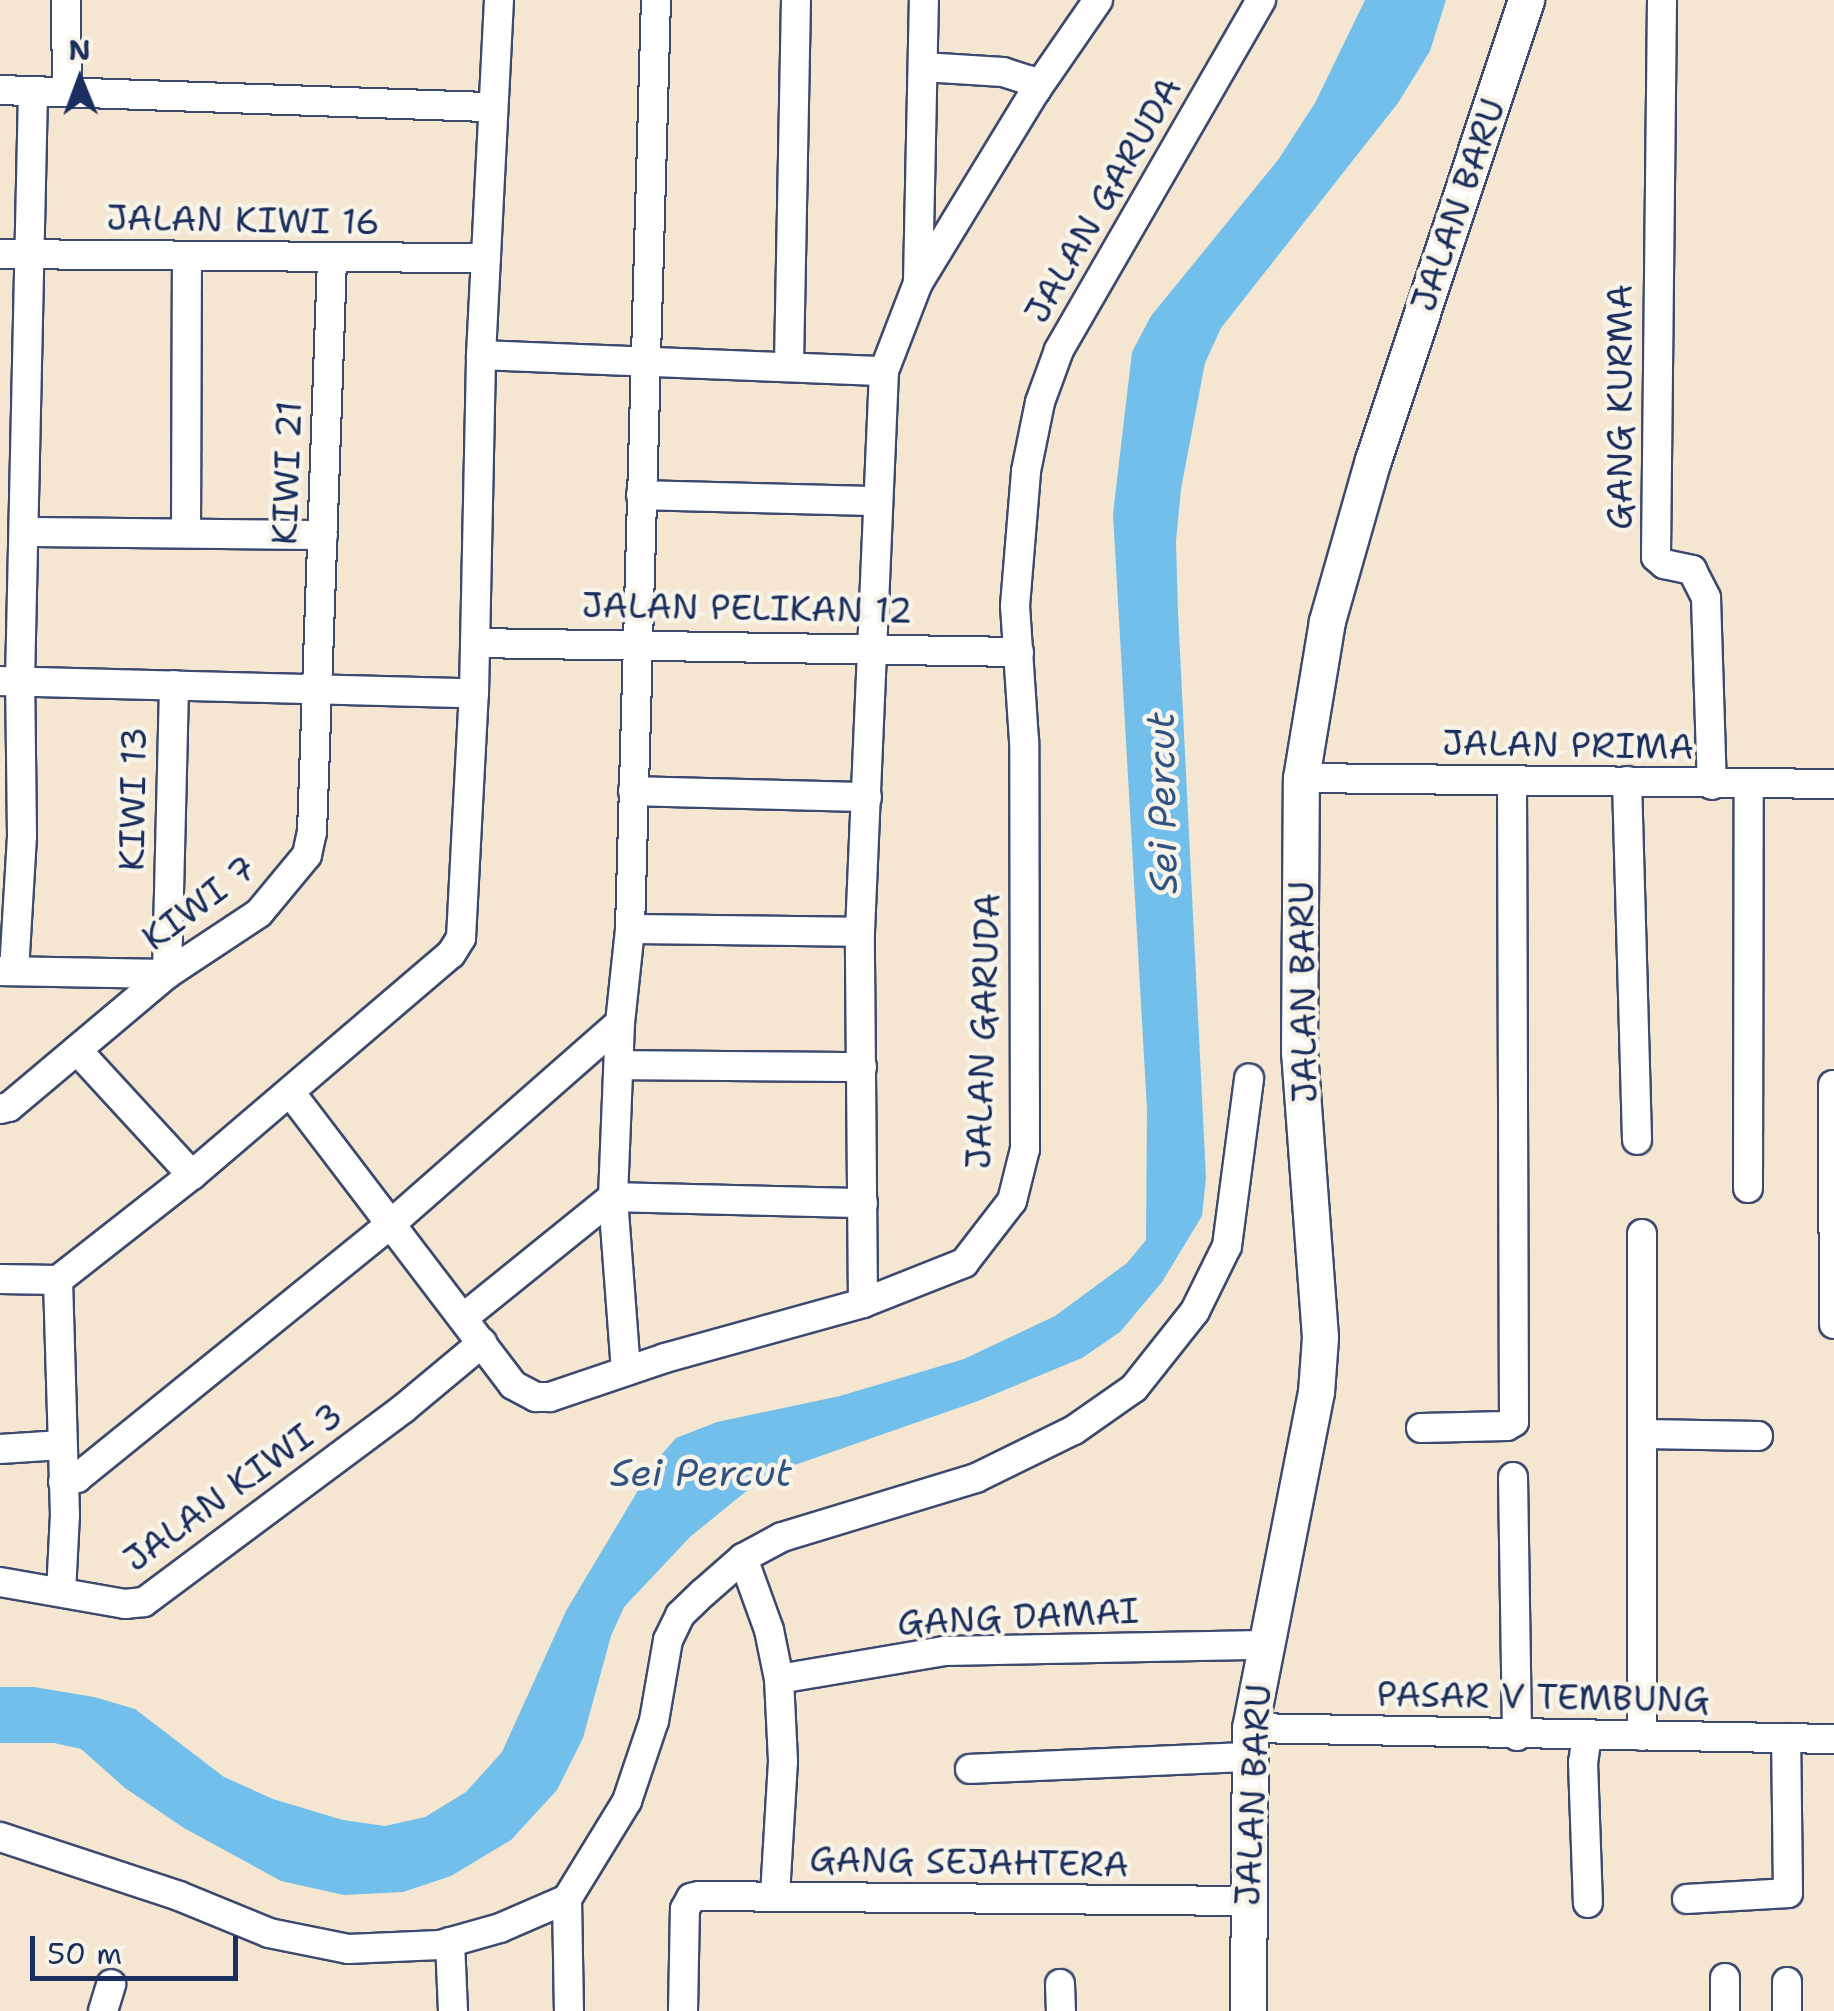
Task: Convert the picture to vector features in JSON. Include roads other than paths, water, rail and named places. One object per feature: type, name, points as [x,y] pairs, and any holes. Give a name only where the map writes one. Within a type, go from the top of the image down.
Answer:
[{"type":"main road","name":"JALAN BARU","points":[[1248,2011],[1250,1742],[1263,1645],[1316,1392],[1320,1338],[1299,1052],[1301,778],[1328,620],[1373,460],[1526,0]]},
{"type":"street","points":[[66,0],[67,91]]},
{"type":"street","points":[[0,1278],[58,1280],[192,1176],[450,954],[461,938],[474,692],[481,355],[499,0]]},
{"type":"street","points":[[626,1371],[613,1197],[620,1023],[630,929],[656,0]]},
{"type":"street","points":[[790,364],[796,0]]},
{"type":"street","points":[[918,284],[924,0]]},
{"type":"street","points":[[863,1303],[860,932],[884,371],[918,284],[1036,90],[1098,0]]},
{"type":"street","name":"JALAN GARUDA","points":[[290,1092],[513,1385],[536,1397],[550,1398],[626,1371],[863,1303],[964,1264],[1012,1201],[1022,1166],[1027,1013],[1014,606],[1026,472],[1048,375],[1260,0]]},
{"type":"street","name":"GANG KURMA","points":[[1662,0],[1656,557],[1664,564],[1692,570],[1706,598],[1712,785]]},
{"type":"street","points":[[923,67],[1004,72],[1028,80],[1036,90]]},
{"type":"street","points":[[0,90],[493,107]]},
{"type":"street","points":[[32,91],[26,532],[10,682],[7,971],[167,974]]},
{"type":"street","name":"JALAN KIWI 16","points":[[0,254],[332,260],[486,258]]},
{"type":"street","points":[[186,533],[187,258]]},
{"type":"street","name":"KIWI 21","points":[[318,689],[332,260]]},
{"type":"street","points":[[481,355],[790,364],[884,371]]},
{"type":"street","points":[[641,495],[877,501]]},
{"type":"street","points":[[26,532],[323,535]]},
{"type":"street","name":"JALAN PELIKAN 12","points":[[475,643],[1018,652]]},
{"type":"street","points":[[10,682],[474,692]]},
{"type":"street","name":"KIWI 13","points":[[167,974],[174,686]]},
{"type":"street","name":"KIWI 7","points":[[0,1110],[9,1107],[167,974],[258,912],[307,855],[312,832],[318,689]]},
{"type":"street","name":"JALAN PRIMA","points":[[1301,778],[1834,784]]},
{"type":"street","points":[[1421,1428],[1507,1426],[1514,1422],[1512,780]]},
{"type":"street","points":[[1626,781],[1636,1140]]},
{"type":"street","points":[[1748,1188],[1749,783]]},
{"type":"street","points":[[633,791],[867,797]]},
{"type":"street","points":[[630,929],[860,932]]},
{"type":"street","points":[[63,1482],[77,1478],[392,1223],[620,1023]]},
{"type":"street","points":[[77,1050],[192,1176]]},
{"type":"street","points":[[619,1065],[862,1067]]},
{"type":"street","points":[[568,2011],[566,1898],[627,1801],[654,1720],[668,1640],[680,1615],[743,1558],[782,1537],[976,1478],[1074,1430],[1134,1388],[1196,1311],[1227,1246],[1249,1078]]},
{"type":"street","points":[[1833,1085],[1834,1324]]},
{"type":"street","points":[[463,1318],[613,1197],[863,1203]]},
{"type":"street","points":[[1642,1234],[1642,1736]]},
{"type":"street","points":[[58,1280],[63,1482],[61,1592]]},
{"type":"street","name":"JALAN KIWI 3","points":[[0,1582],[133,1605],[149,1599],[388,1420],[482,1343]]},
{"type":"street","points":[[1644,1434],[1758,1436]]},
{"type":"street","points":[[0,1449],[62,1445]]},
{"type":"street","points":[[1513,1477],[1517,1736]]},
{"type":"street","points":[[743,1558],[769,1630],[778,1679],[783,1761],[774,1897]]},
{"type":"street","name":"GANG DAMAI","points":[[778,1679],[944,1652],[1263,1645]]},
{"type":"street","points":[[1587,1735],[1583,1762],[1588,1903]]},
{"type":"street","name":"PASAR V TEMBUNG","points":[[970,1769],[1250,1742],[1587,1735],[1834,1738]]},
{"type":"street","points":[[1687,1899],[1788,1894],[1786,1738]]},
{"type":"street","points":[[0,1837],[179,1896],[268,1933],[313,1944],[394,1950],[450,1942],[500,1928],[566,1898]]},
{"type":"street","name":"GANG SEJAHTERA","points":[[683,2011],[685,1910],[691,1898],[1246,1902]]},
{"type":"street","points":[[446,2009],[450,1942]]},
{"type":"street","points":[[1725,1978],[1725,2011]]},
{"type":"street","points":[[1786,2011],[1788,1982]]},
{"type":"street","points":[[103,2011],[112,1984]]},
{"type":"water","name":"Sei Percut","points":[[1365,0],[1446,0],[1430,51],[1398,103],[1221,328],[1205,363],[1181,489],[1176,541],[1178,612],[1206,1178],[1202,1216],[1162,1282],[1120,1332],[1082,1358],[978,1401],[766,1475],[690,1537],[624,1607],[611,1636],[583,1738],[557,1790],[511,1840],[451,1876],[403,1892],[344,1895],[281,1881],[184,1828],[125,1788],[81,1749],[54,1743],[0,1743],[0,1687],[34,1687],[94,1697],[135,1709],[224,1777],[273,1799],[343,1820],[385,1826],[425,1817],[466,1792],[502,1752],[566,1611],[655,1462],[676,1438],[717,1422],[840,1396],[964,1359],[1055,1316],[1127,1263],[1146,1240],[1147,1109],[1113,514],[1132,352],[1151,316],[1278,160],[1315,103]]}]
